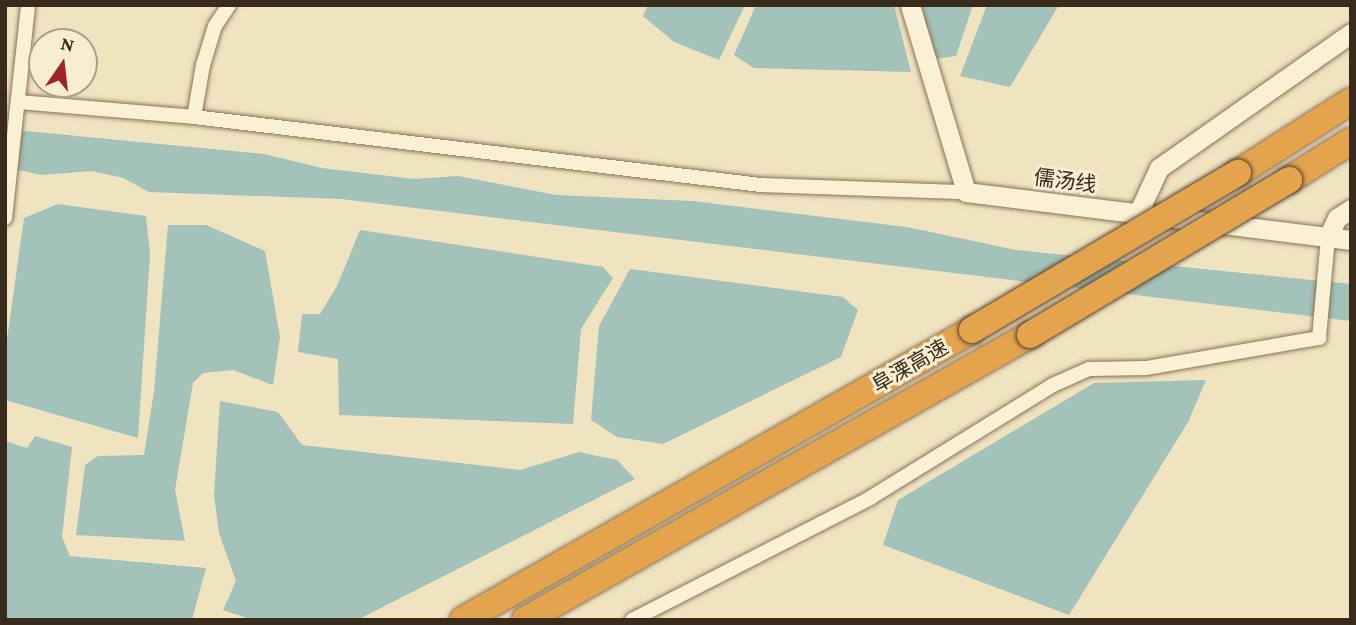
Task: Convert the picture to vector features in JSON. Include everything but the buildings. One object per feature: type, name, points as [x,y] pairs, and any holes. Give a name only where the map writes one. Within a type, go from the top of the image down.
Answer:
[{"type":"highway","name":"阜溧高速","points":[[463,620],[972,330],[1238,173],[1351,101]]},
{"type":"highway","name":"阜溧高速","points":[[524,620],[1030,335],[1351,141]]},
{"type":"street","points":[[5,218],[20,102],[28,5]]},
{"type":"street","points":[[194,117],[203,65],[215,26],[229,5]]},
{"type":"street","points":[[20,102],[194,117],[761,185],[966,192],[910,5]]},
{"type":"street","points":[[1138,213],[1159,167],[1351,33]]},
{"type":"street","name":"儒汤线","points":[[966,192],[1351,240]]},
{"type":"street","points":[[632,620],[870,498],[1053,385],[1089,369],[1147,368],[1319,338],[1328,237],[1336,218],[1351,209]]},
{"type":"water","points":[[648,5],[745,5],[719,60],[674,42],[643,16]]},
{"type":"water","points":[[756,5],[894,5],[911,72],[754,68],[734,55]]},
{"type":"water","points":[[921,5],[973,5],[956,56],[935,59]]},
{"type":"water","points":[[987,5],[1059,5],[1010,87],[960,76]]},
{"type":"water","points":[[5,129],[264,154],[322,168],[414,179],[458,176],[556,195],[693,201],[907,227],[1016,250],[1351,284],[1351,321],[341,199],[149,192],[123,178],[92,171],[41,175],[5,167]]},
{"type":"water","points":[[58,204],[146,216],[150,254],[138,438],[5,400],[5,354],[24,218]]},
{"type":"water","points":[[168,225],[206,225],[265,251],[280,337],[273,385],[233,370],[203,373],[193,383],[175,490],[185,541],[76,535],[85,465],[98,456],[144,455],[154,391]]},
{"type":"water","points":[[360,230],[603,267],[613,278],[581,329],[573,424],[339,415],[338,359],[298,352],[302,314],[320,314],[337,286]]},
{"type":"water","points":[[630,269],[843,297],[858,310],[841,357],[663,444],[617,437],[591,420],[599,326]]},
{"type":"water","points":[[1206,380],[1188,422],[1069,615],[883,545],[898,500],[1094,383]]},
{"type":"water","points":[[220,401],[278,412],[302,445],[520,470],[579,452],[617,460],[635,479],[357,620],[253,620],[223,610],[236,581],[219,533],[214,495]]},
{"type":"water","points":[[35,436],[72,447],[62,537],[70,556],[206,568],[192,620],[5,620],[5,441],[27,448]]}]
